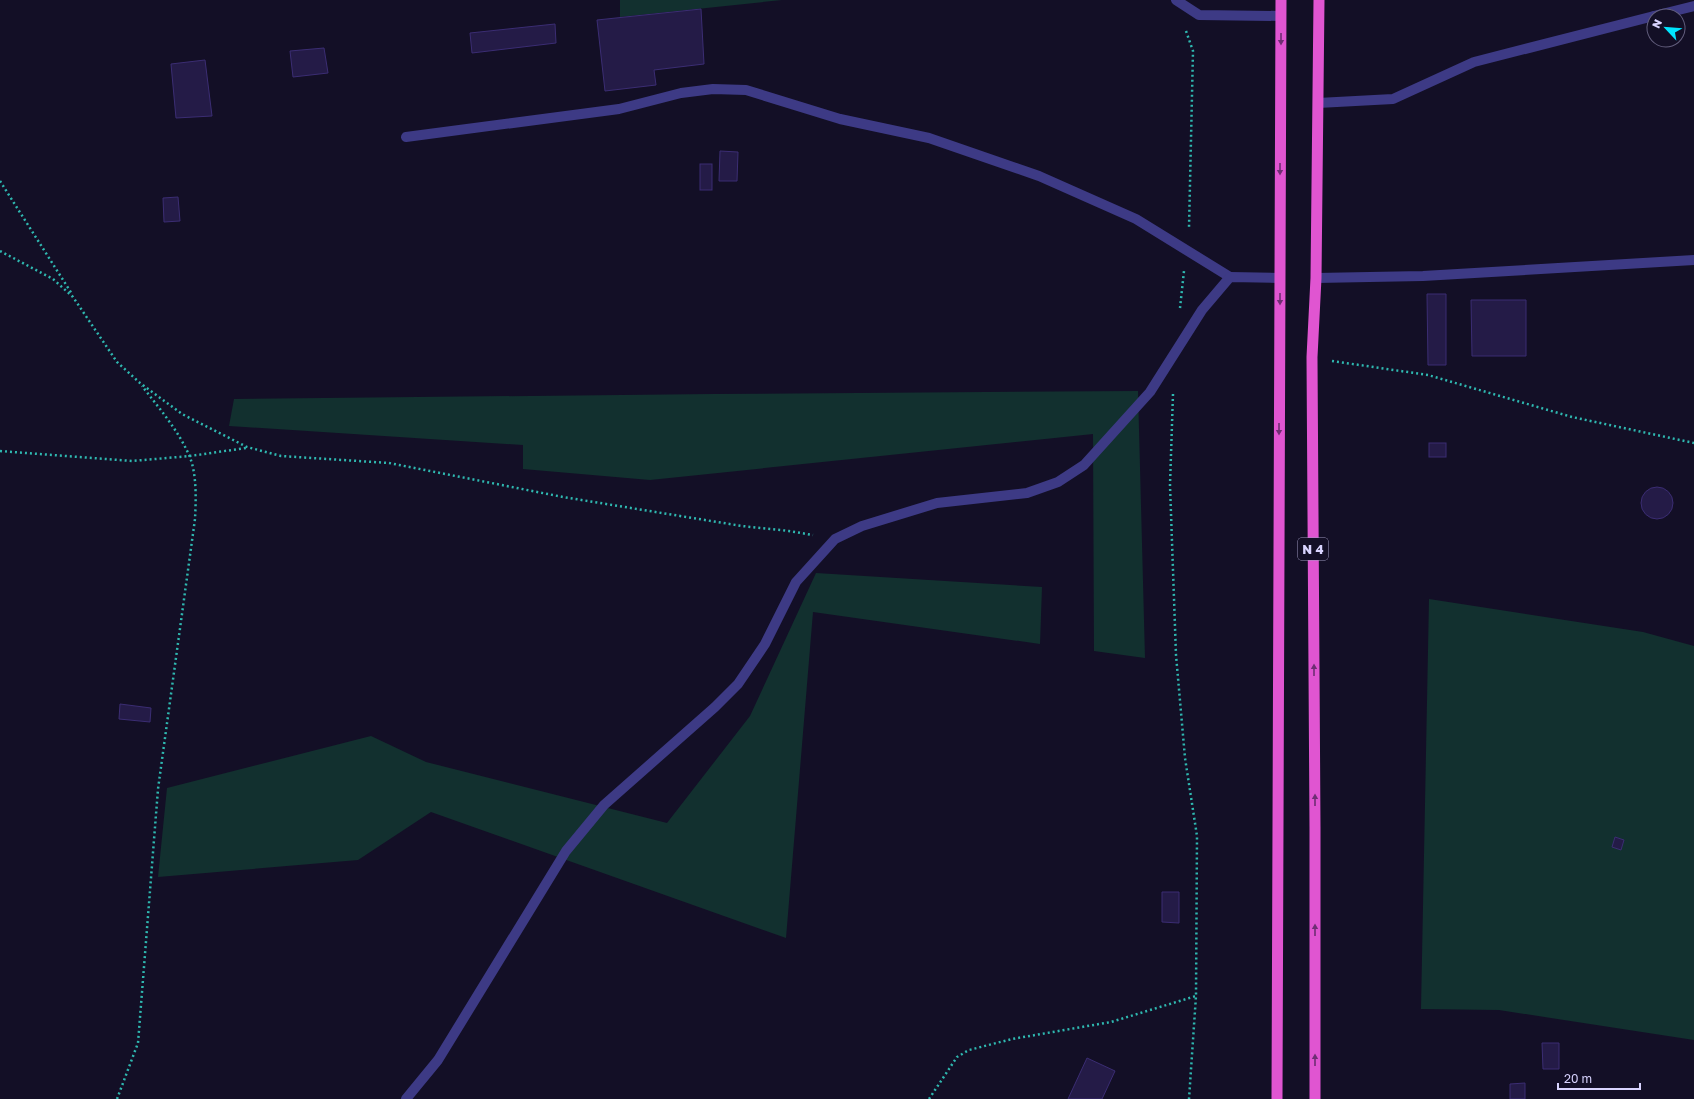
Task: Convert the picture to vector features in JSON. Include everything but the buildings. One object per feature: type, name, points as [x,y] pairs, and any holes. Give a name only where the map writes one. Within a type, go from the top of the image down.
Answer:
[{"type":"highway","name":"N 4","points":[[1277,1099],[1281,0]]},
{"type":"highway","name":"N 4","points":[[1315,1099],[1312,357],[1316,278],[1319,0]]},
{"type":"street","points":[[1176,0],[1199,15],[1281,16]]},
{"type":"street","points":[[1318,104],[1392,99],[1474,62],[1646,18]]},
{"type":"street","points":[[406,137],[618,109],[688,92],[713,89],[746,90],[840,119],[929,138],[1039,176],[1136,219],[1230,277],[1280,278]]},
{"type":"street","points":[[1316,278],[1423,276],[1694,260]]},
{"type":"street","points":[[406,1099],[438,1060],[566,851],[604,805],[715,707],[738,684],[765,644],[796,582],[835,539],[862,526],[937,502],[1027,493],[1058,482],[1084,465],[1150,392],[1202,310],[1230,277]]},
{"type":"path","points":[[1179,314],[1190,220],[1193,51],[1185,29]]},
{"type":"path","points":[[0,181],[73,297],[117,362],[140,383],[182,414],[247,448],[281,456],[389,463],[563,497],[742,526],[789,531],[835,539]]},
{"type":"path","points":[[0,251],[53,279],[73,297]]},
{"type":"path","points":[[1312,357],[1428,375],[1572,417],[1694,443]]},
{"type":"path","points":[[117,1099],[138,1043],[158,789],[196,519],[196,487],[190,456],[171,424],[140,383]]},
{"type":"path","points":[[1173,392],[1170,485],[1176,655],[1185,758],[1197,836],[1196,996],[1189,1099]]},
{"type":"path","points":[[0,451],[132,461],[190,456],[247,448]]},
{"type":"path","points":[[929,1099],[956,1057],[969,1050],[1012,1039],[1111,1022],[1196,996]]},
{"type":"green space","points":[[620,0],[782,0],[620,17]]},
{"type":"green space","points":[[1138,391],[1145,658],[1094,651],[1093,434],[650,480],[523,469],[523,445],[229,426],[234,399]]},
{"type":"green space","points":[[816,573],[1042,587],[1040,644],[813,612],[786,938],[431,812],[358,860],[158,877],[167,788],[371,736],[426,762],[667,823],[750,716]]},
{"type":"green space","points":[[1429,599],[1643,632],[1694,646],[1694,1040],[1499,1010],[1421,1009]]}]
